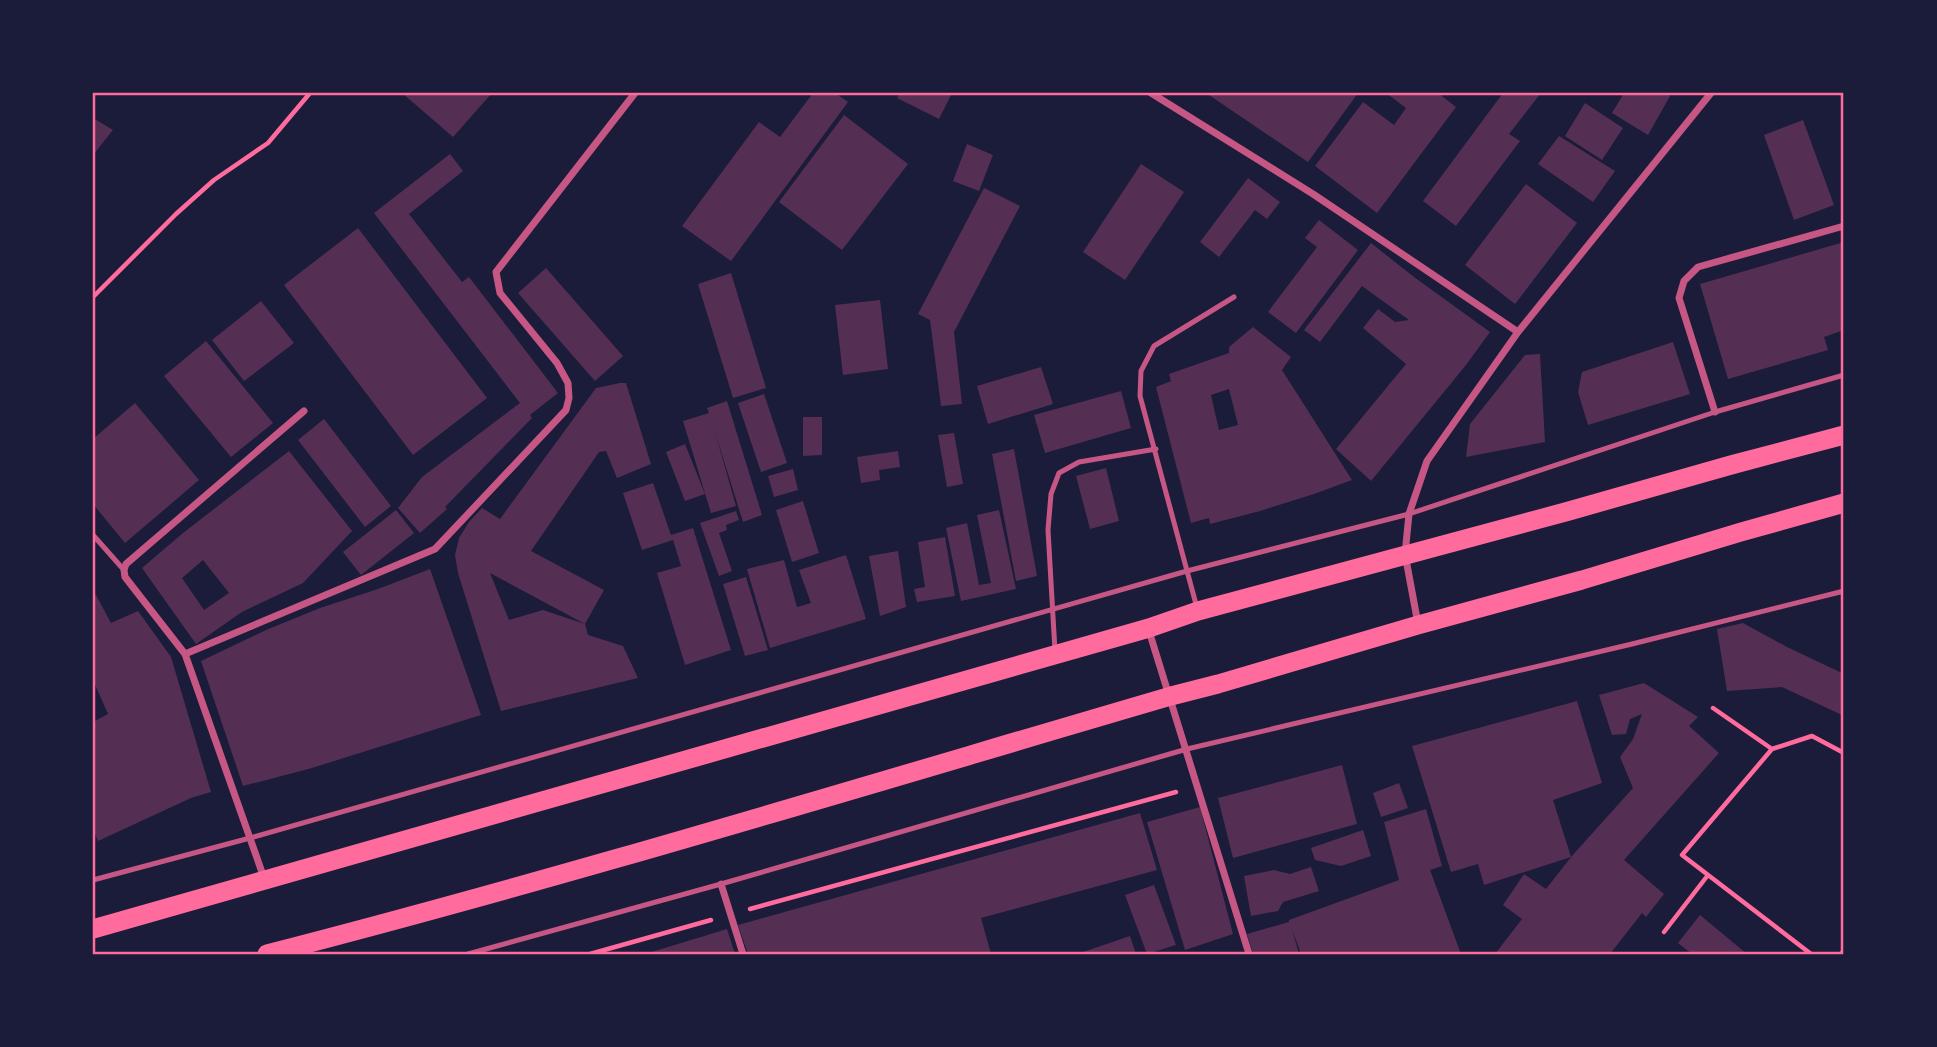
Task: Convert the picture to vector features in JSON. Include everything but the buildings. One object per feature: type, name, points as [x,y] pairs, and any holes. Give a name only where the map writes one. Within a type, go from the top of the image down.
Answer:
[{"type":"highway","points":[[93,929],[1149,628],[1198,611],[1844,435]]},
{"type":"highway","points":[[267,954],[704,833],[1844,503]]},
{"type":"street","points":[[185,654],[435,549],[566,410],[569,398],[568,383],[557,363],[500,293],[496,272],[635,93]]},
{"type":"street","points":[[1151,93],[1313,194],[1518,332]]},
{"type":"street","points":[[1418,625],[1405,554],[1409,514],[1427,461],[1518,332],[1711,93]]},
{"type":"street","points":[[1715,412],[1679,298],[1684,281],[1698,267],[1844,226]]},
{"type":"street","points":[[265,879],[185,654],[125,578],[124,570],[127,564],[304,411]]},
{"type":"street","points":[[1149,628],[1249,954]]},
{"type":"street","points":[[721,884],[743,954]]},
{"type":"lane","points":[[1198,611],[1140,396],[1141,370],[1154,346],[1234,297]]},
{"type":"lane","points":[[93,880],[250,838],[1187,571],[1409,514],[1715,412],[1844,374]]},
{"type":"lane","points":[[1055,654],[1048,530],[1051,494],[1059,473],[1079,462],[1156,449]]},
{"type":"lane","points":[[93,535],[124,570]]},
{"type":"lane","points":[[468,954],[1187,749],[1844,591]]},
{"type":"path","points":[[93,297],[214,180],[268,143],[310,93]]},
{"type":"path","points":[[1713,708],[1772,749]]},
{"type":"path","points":[[1811,954],[1682,855],[1772,749],[1812,736],[1844,753]]},
{"type":"path","points":[[590,954],[1198,786]]},
{"type":"path","points":[[1664,932],[1708,875]]},
{"type":"path","points":[[1841,954],[1844,950]]}]
